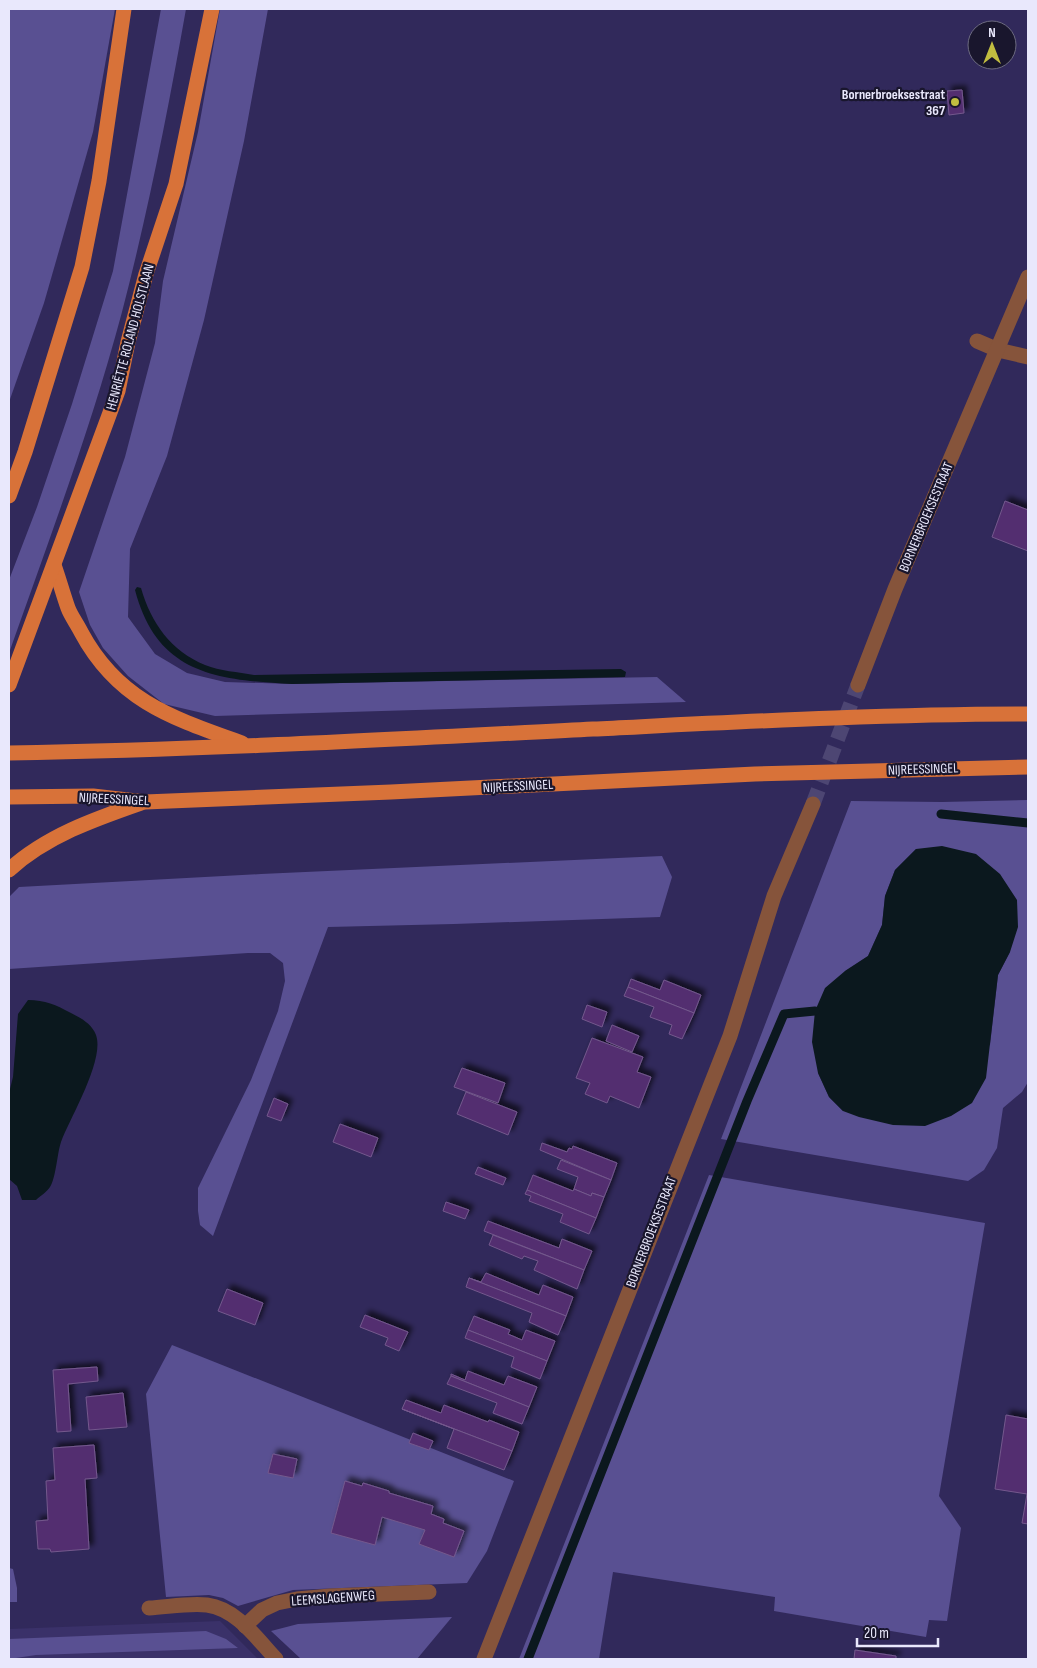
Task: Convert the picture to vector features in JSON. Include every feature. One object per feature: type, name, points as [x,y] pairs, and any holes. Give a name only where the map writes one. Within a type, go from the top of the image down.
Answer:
[{"type":"main road","points":[[9,496],[28,443],[82,267],[99,181],[124,9]]},
{"type":"main road","name":"HENRIËTTE ROLAND HOLSTLAAN","points":[[9,685],[118,391],[128,342],[144,283],[176,184],[212,9]]},
{"type":"main road","points":[[54,565],[68,609],[88,646],[122,686],[136,697],[183,722],[250,746]]},
{"type":"main road","points":[[9,753],[250,746],[748,721],[957,714],[1028,714]]},
{"type":"main road","name":"NIJREESSINGEL","points":[[9,797],[93,796],[145,802],[756,774],[1028,768]]},
{"type":"main road","points":[[9,870],[44,843],[100,817],[145,802]]},
{"type":"street","name":"BORNERBROEKSESTRAAT","points":[[858,685],[895,589],[1028,277]]},
{"type":"street","points":[[976,341],[998,350],[1028,357]]},
{"type":"street","name":"BORNERBROEKSESTRAAT","points":[[484,1659],[730,1036],[774,896],[813,804]]},
{"type":"street","name":"LEEMSLAGENWEG","points":[[245,1626],[262,1610],[277,1603],[290,1600],[330,1596],[429,1592]]},
{"type":"street","points":[[149,1608],[208,1605],[217,1608],[234,1616],[276,1659]]},
{"type":"shaded area","points":[[9,9],[115,9],[93,132],[44,303],[9,402]]},
{"type":"shaded area","points":[[161,9],[186,9],[149,199],[122,312],[97,398],[69,484],[9,653],[9,580],[37,507],[72,404],[113,271]]},
{"type":"shaded area","points":[[220,9],[268,9],[244,141],[204,320],[167,456],[130,549],[128,617],[155,654],[187,673],[225,682],[292,684],[657,677],[686,702],[215,716],[164,704],[128,676],[103,648],[90,625],[79,592],[125,457],[155,343],[163,281],[198,132]]},
{"type":"shaded area","points":[[137,587],[141,588],[150,613],[172,644],[193,659],[217,669],[254,675],[621,669],[626,672],[625,677],[292,684],[238,679],[215,675],[193,667],[174,656],[158,640],[145,618],[135,590]]},
{"type":"shaded area","points":[[1028,800],[1028,1082],[1022,1092],[1003,1108],[997,1148],[984,1170],[968,1181],[721,1139],[851,801],[942,802]],"holes":[[[916,849],[1010,952],[998,975],[990,1045],[843,1111],[829,1097],[818,1073],[845,971],[868,956],[882,925],[885,896],[895,870]]]},
{"type":"shaded area","points":[[942,846],[976,854],[1000,874],[1017,900],[1018,927],[1010,952],[998,975],[986,1078],[972,1103],[951,1116],[925,1126],[893,1125],[859,1117],[843,1111],[829,1097],[818,1073],[812,1042],[815,1011],[825,988],[845,971],[868,956],[882,925],[885,896],[895,870],[916,849]]},
{"type":"shaded area","points":[[662,856],[672,877],[660,917],[328,927],[213,1236],[200,1225],[198,1188],[251,1080],[278,1011],[285,981],[283,963],[270,953],[248,953],[9,969],[9,897],[19,887]]},
{"type":"shaded area","points":[[28,1000],[50,1004],[82,1019],[94,1031],[97,1046],[96,1059],[91,1074],[61,1142],[52,1183],[47,1191],[36,1200],[22,1200],[17,1186],[9,1179],[9,1093],[13,1077],[18,1014]]},
{"type":"shaded area","points":[[709,1175],[985,1223],[939,1496],[961,1528],[947,1621],[929,1620],[926,1637],[774,1611],[775,1597],[613,1572],[599,1659],[519,1659]]},
{"type":"shaded area","points":[[172,1345],[514,1481],[487,1551],[467,1583],[293,1590],[238,1606],[223,1598],[209,1595],[166,1597],[146,1394]]},
{"type":"shaded area","points":[[9,1568],[13,1569],[17,1588],[17,1602],[9,1602]]},
{"type":"shaded area","points":[[452,1617],[417,1659],[301,1659],[271,1631],[298,1624]]},
{"type":"shaded area","points":[[220,1621],[258,1659],[9,1659],[9,1629]]},
{"type":"shaded area","points":[[206,1631],[226,1639],[238,1648],[36,1655],[9,1659],[9,1639]]},
{"type":"building","name":"Bornerbroeksestraat 367","points":[[962,90],[964,113],[949,115],[947,91]]},
{"type":"building","points":[[1005,501],[1028,510],[1028,551],[992,537]]},
{"type":"building","points":[[631,979],[660,990],[664,980],[701,995],[694,1013],[628,987]]},
{"type":"building","points":[[628,987],[694,1013],[682,1039],[669,1034],[672,1025],[650,1017],[654,1007],[624,996]]},
{"type":"building","points":[[587,1005],[607,1012],[602,1027],[582,1019]]},
{"type":"building","points":[[612,1025],[639,1036],[632,1052],[606,1041]]},
{"type":"building","points":[[592,1038],[643,1057],[637,1072],[651,1077],[639,1108],[610,1096],[607,1103],[585,1094],[590,1083],[576,1078]]},
{"type":"building","points":[[462,1068],[505,1083],[498,1103],[454,1087]]},
{"type":"building","points":[[466,1092],[517,1112],[508,1135],[457,1114]]},
{"type":"building","points":[[274,1098],[288,1104],[281,1121],[267,1116]]},
{"type":"building","points":[[340,1124],[378,1138],[371,1157],[333,1142]]},
{"type":"building","points":[[542,1143],[567,1152],[573,1146],[617,1163],[611,1180],[540,1150]]},
{"type":"building","points":[[561,1160],[611,1180],[604,1197],[592,1193],[591,1196],[574,1189],[578,1177],[557,1169]]},
{"type":"building","points":[[478,1167],[506,1178],[503,1185],[475,1174]]},
{"type":"building","points":[[533,1175],[573,1191],[574,1189],[591,1196],[592,1193],[604,1197],[596,1218],[527,1190]]},
{"type":"building","points":[[527,1190],[596,1218],[589,1234],[560,1222],[563,1214],[529,1201],[531,1196],[525,1194]]},
{"type":"building","points":[[446,1202],[469,1210],[465,1219],[443,1211]]},
{"type":"building","points":[[488,1221],[559,1248],[562,1239],[592,1251],[584,1270],[484,1231]]},
{"type":"building","points":[[493,1235],[584,1270],[577,1289],[534,1270],[538,1261],[524,1256],[522,1259],[489,1245]]},
{"type":"building","points":[[486,1273],[539,1295],[543,1285],[573,1297],[566,1316],[469,1278],[481,1282]]},
{"type":"building","points":[[469,1278],[566,1316],[558,1335],[529,1322],[532,1313],[466,1287]]},
{"type":"building","points":[[227,1289],[263,1303],[255,1325],[218,1311]]},
{"type":"building","points":[[365,1315],[408,1332],[399,1351],[385,1345],[388,1338],[360,1327]]},
{"type":"building","points":[[474,1316],[510,1330],[508,1334],[522,1340],[526,1330],[555,1341],[547,1361],[468,1330]]},
{"type":"building","points":[[468,1330],[547,1361],[540,1379],[511,1367],[514,1357],[465,1338]]},
{"type":"building","points":[[97,1367],[98,1381],[68,1384],[71,1431],[57,1432],[53,1370]]},
{"type":"building","points":[[468,1371],[504,1385],[508,1376],[537,1387],[529,1407],[451,1376],[451,1374],[465,1380]]},
{"type":"building","points":[[451,1376],[529,1407],[522,1424],[493,1413],[497,1403],[447,1384]]},
{"type":"building","points":[[123,1393],[127,1427],[89,1430],[86,1397]]},
{"type":"building","points":[[406,1400],[441,1413],[444,1405],[519,1432],[512,1451],[402,1409]]},
{"type":"building","points":[[402,1409],[512,1451],[504,1470],[447,1448],[454,1429]]},
{"type":"building","points":[[1006,1415],[1028,1419],[1028,1524],[1022,1523],[1027,1494],[995,1489]]},
{"type":"building","points":[[413,1433],[433,1441],[429,1450],[409,1443]]},
{"type":"building","points":[[94,1445],[97,1478],[85,1479],[89,1549],[51,1552],[50,1549],[38,1549],[36,1521],[48,1520],[46,1481],[55,1480],[53,1448]]},
{"type":"building","points":[[273,1454],[297,1459],[293,1478],[268,1473]]},
{"type":"building","points":[[345,1481],[362,1486],[363,1483],[433,1506],[431,1514],[444,1519],[443,1523],[464,1531],[454,1557],[419,1544],[425,1530],[382,1517],[375,1545],[331,1533]]},
{"type":"building","points":[[855,1650],[896,1656],[896,1659],[854,1659]]},
{"type":"waterway","points":[[941,814],[1028,823]]},
{"type":"waterway","points":[[528,1659],[747,1101],[784,1014],[815,1011]]},
{"type":"tunnel","points":[[813,804],[858,685]]},
{"type":"place","name":"Bornerbroeksestraat 367","points":[[955,102]]}]
